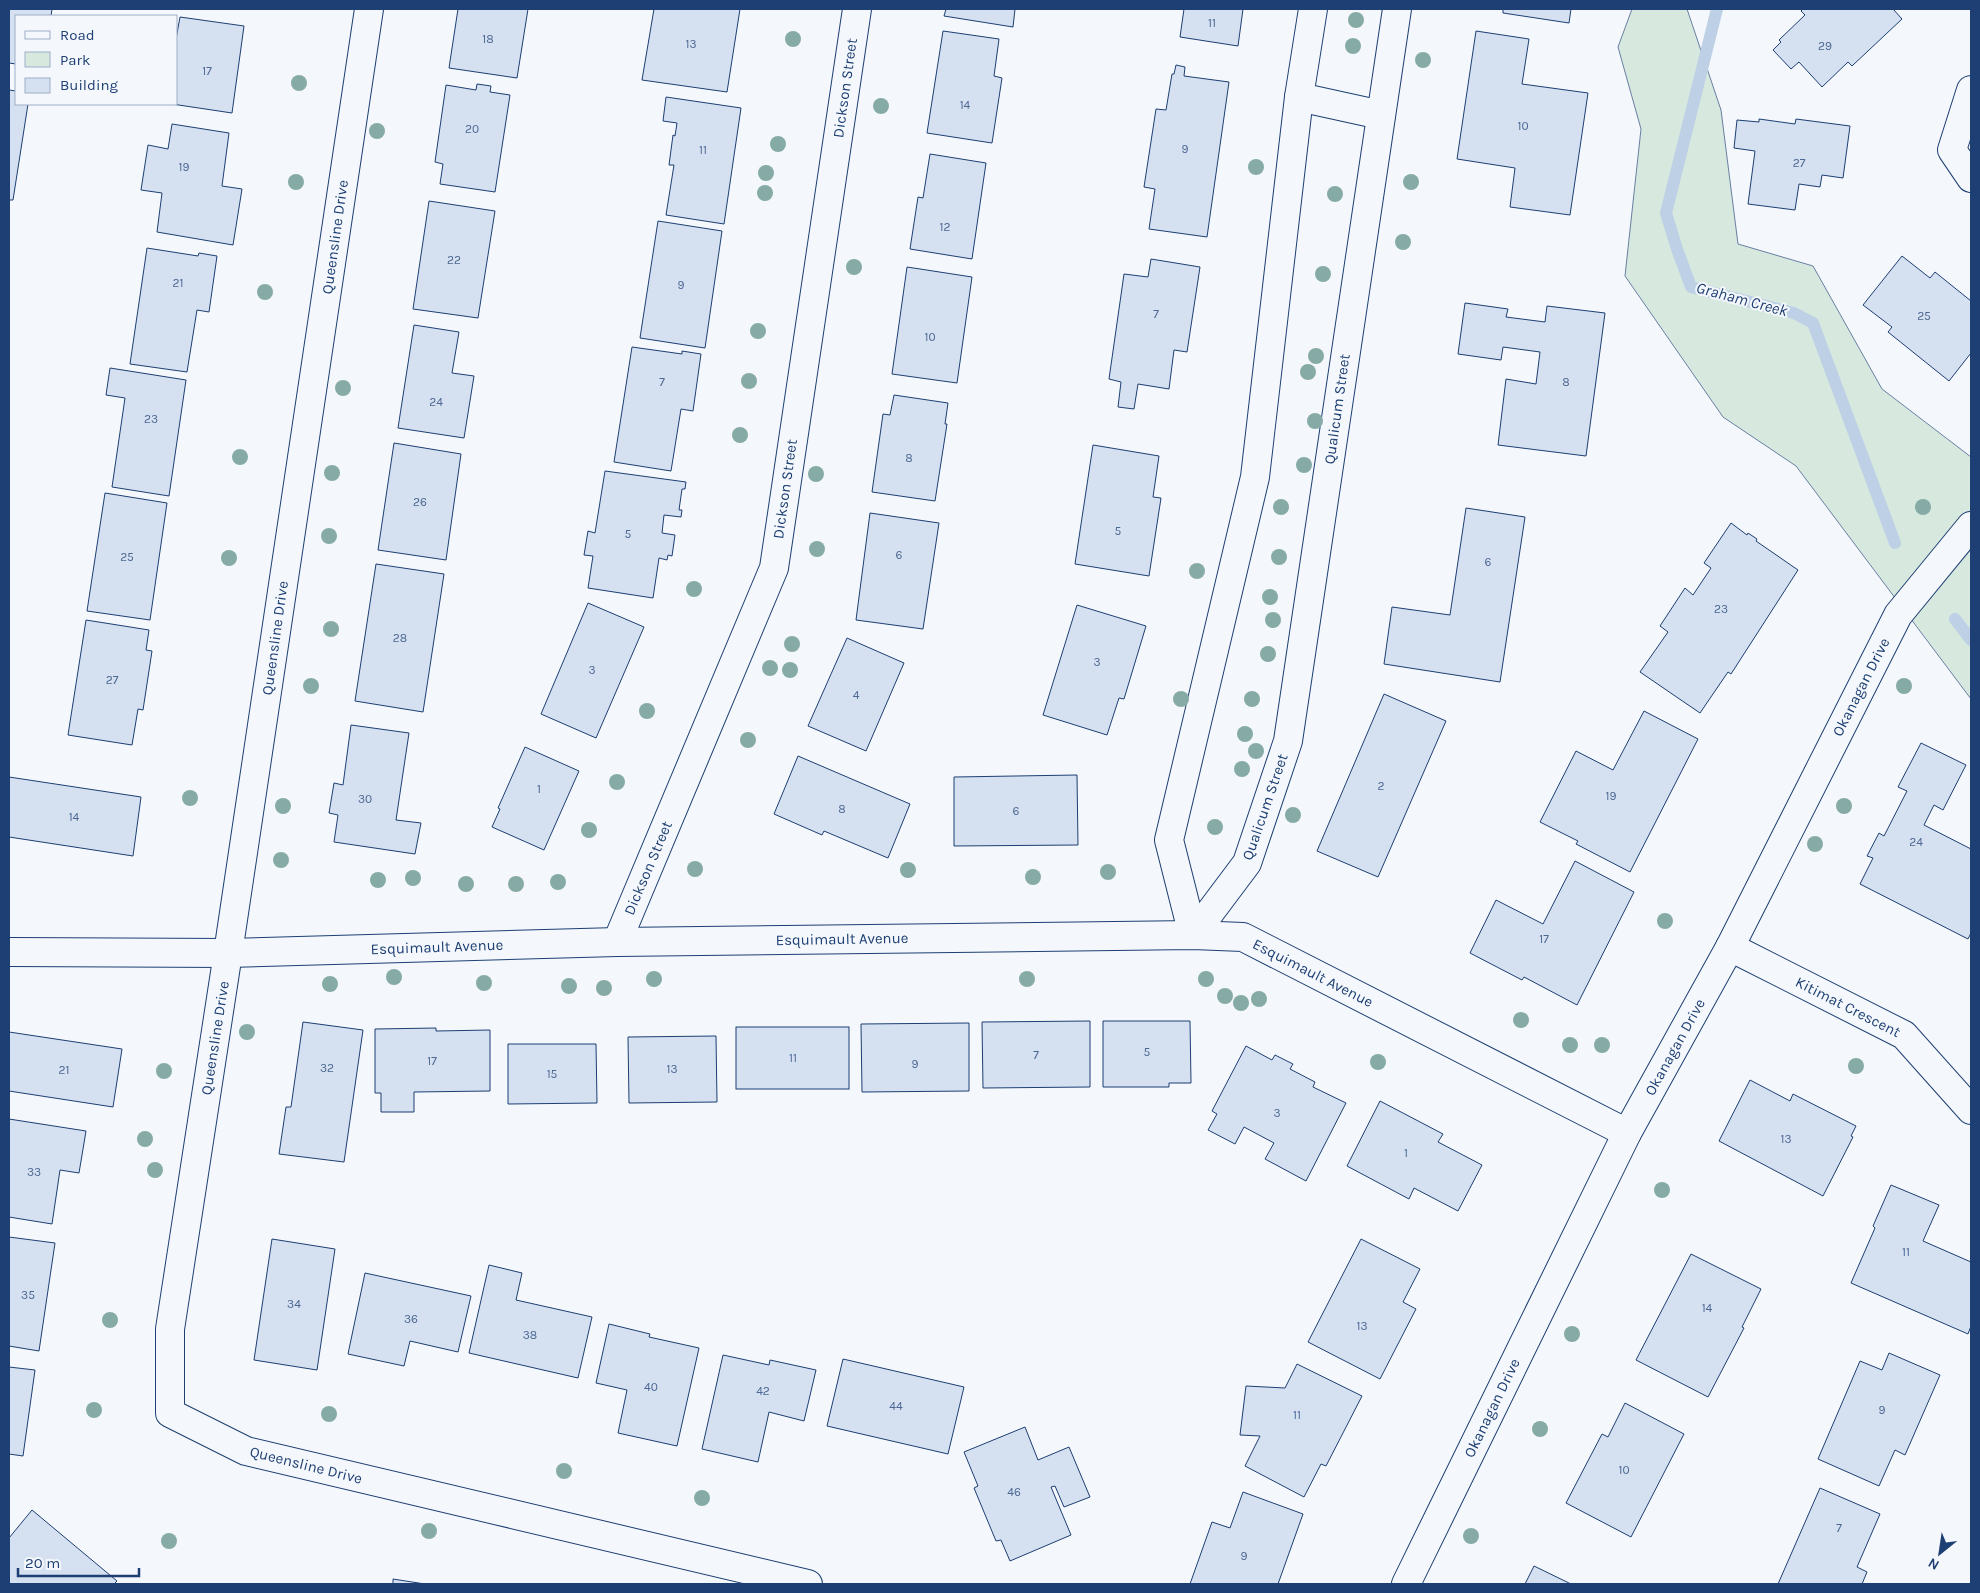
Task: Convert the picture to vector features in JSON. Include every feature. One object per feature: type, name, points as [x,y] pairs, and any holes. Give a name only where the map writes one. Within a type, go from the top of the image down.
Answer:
[{"type":"street","name":"Queensline Drive","points":[[369,9],[170,1329],[170,1413],[246,1451],[808,1584]]},
{"type":"street","name":"Dickson Street","points":[[617,942],[774,568],[857,9]]},
{"type":"street","points":[[1193,935],[1169,840],[1255,477],[1300,97],[1313,9]]},
{"type":"street","name":"Qualicum Street","points":[[1193,935],[1247,863],[1288,740],[1397,9]]},
{"type":"street","points":[[1971,90],[1952,150],[1971,178]]},
{"type":"street","points":[[1300,97],[1381,115]]},
{"type":"street","name":"Okanagan Drive","points":[[1406,1584],[1628,1133],[1730,947],[1898,615],[1971,526]]},
{"type":"street","name":"Esquimault Avenue","points":[[9,952],[228,953],[617,942],[1193,935],[1243,937],[1628,1133]]},
{"type":"street","name":"Kitimat Crescent","points":[[1730,947],[1904,1035],[1971,1110]]},
{"type":"green space","points":[[1632,9],[1687,9],[1721,110],[1738,244],[1813,266],[1882,389],[1971,457],[1971,699],[1796,466],[1723,417],[1625,276],[1641,129],[1618,47]]},
{"type":"building","points":[[9,9],[52,9],[51,15],[15,15],[15,64],[9,63]]},
{"type":"building","points":[[458,9],[528,9],[517,78],[449,68]]},
{"type":"building","points":[[654,9],[740,9],[727,92],[642,80]]},
{"type":"building","points":[[946,9],[1015,9],[1013,27],[944,16]]},
{"type":"building","points":[[1184,9],[1243,9],[1238,46],[1180,37]]},
{"type":"building","points":[[1503,9],[1571,9],[1569,23],[1503,13]]},
{"type":"building","points":[[1803,9],[1893,9],[1902,19],[1852,66],[1848,62],[1822,87],[1799,62],[1791,69],[1773,50],[1781,42],[1779,40],[1805,15],[1801,11]]},
{"type":"building","points":[[180,17],[244,26],[232,113],[178,105],[178,28]]},
{"type":"building","points":[[943,31],[999,39],[994,76],[1002,78],[992,143],[927,133]]},
{"type":"building","points":[[1476,31],[1529,39],[1522,84],[1588,93],[1570,215],[1510,207],[1515,168],[1457,159]]},
{"type":"building","points":[[1176,65],[1185,67],[1184,76],[1229,82],[1207,237],[1149,229],[1155,189],[1144,187],[1156,109],[1166,110],[1172,74],[1174,74]]},
{"type":"building","points":[[477,84],[491,86],[490,92],[510,95],[495,192],[440,184],[443,164],[435,162],[446,85],[476,90]]},
{"type":"building","points":[[9,90],[15,91],[15,105],[28,105],[13,200],[9,200]]},
{"type":"building","points":[[666,97],[741,108],[724,224],[666,215],[674,165],[669,165],[673,135],[675,136],[677,123],[663,121]]},
{"type":"building","points":[[1759,119],[1795,124],[1796,119],[1850,126],[1843,178],[1822,175],[1820,187],[1799,184],[1795,210],[1748,204],[1755,151],[1734,148],[1737,120],[1759,122]]},
{"type":"building","points":[[172,124],[229,133],[222,186],[242,189],[233,245],[157,232],[162,193],[141,190],[148,145],[168,149]]},
{"type":"building","points":[[930,154],[986,163],[972,259],[910,249],[918,197],[923,198]]},
{"type":"building","points":[[429,201],[495,211],[478,318],[413,309]]},
{"type":"building","points":[[658,221],[722,231],[705,348],[640,338]]},
{"type":"building","points":[[147,248],[198,256],[199,253],[217,256],[209,312],[197,310],[187,372],[130,364]]},
{"type":"building","points":[[1902,256],[1930,278],[1935,272],[1971,301],[1971,353],[1949,381],[1888,332],[1892,327],[1863,305]]},
{"type":"building","points":[[1151,259],[1200,267],[1187,352],[1174,350],[1169,389],[1138,384],[1134,409],[1118,407],[1121,382],[1109,379],[1124,274],[1148,277]]},
{"type":"building","points":[[907,267],[972,277],[957,383],[892,374]]},
{"type":"building","points":[[1465,303],[1508,309],[1506,317],[1545,322],[1547,306],[1605,313],[1586,456],[1498,445],[1506,379],[1536,384],[1540,352],[1503,347],[1501,360],[1458,354]]},
{"type":"building","points":[[414,325],[459,332],[452,373],[474,376],[464,438],[398,428]]},
{"type":"building","points":[[632,347],[682,354],[682,351],[701,354],[693,411],[681,409],[671,471],[614,462]]},
{"type":"building","points":[[110,368],[186,380],[169,496],[112,487],[125,398],[106,395]]},
{"type":"building","points":[[894,395],[948,403],[945,424],[947,424],[935,501],[872,492],[883,414],[890,415]]},
{"type":"building","points":[[394,443],[461,454],[446,560],[378,550]]},
{"type":"building","points":[[1093,445],[1159,456],[1153,497],[1161,498],[1149,576],[1075,564]]},
{"type":"building","points":[[605,471],[686,482],[685,489],[682,489],[679,510],[682,510],[681,517],[664,515],[662,533],[675,535],[672,556],[668,555],[667,560],[659,558],[653,598],[588,588],[593,556],[584,555],[588,531],[595,533]]},
{"type":"building","points":[[105,493],[167,503],[150,620],[87,611]]},
{"type":"building","points":[[1466,508],[1525,517],[1500,682],[1384,664],[1392,607],[1450,615]]},
{"type":"building","points":[[870,513],[939,523],[923,629],[856,620]]},
{"type":"building","points":[[1731,523],[1747,535],[1748,533],[1757,539],[1756,541],[1798,570],[1731,674],[1728,672],[1700,713],[1640,672],[1668,632],[1660,626],[1685,588],[1693,595],[1711,568],[1704,563]]},
{"type":"building","points":[[376,564],[444,574],[423,712],[355,701]]},
{"type":"building","points":[[588,603],[644,627],[596,738],[541,714]]},
{"type":"building","points":[[1077,605],[1146,626],[1124,699],[1119,698],[1107,735],[1043,715]]},
{"type":"building","points":[[86,620],[149,630],[146,650],[152,651],[143,710],[138,709],[132,745],[68,735]]},
{"type":"building","points":[[847,638],[904,663],[866,751],[808,726]]},
{"type":"building","points":[[1384,694],[1446,721],[1378,877],[1317,851]]},
{"type":"building","points":[[1644,711],[1698,739],[1630,872],[1576,844],[1578,841],[1540,822],[1576,751],[1613,770]]},
{"type":"building","points":[[351,725],[409,733],[396,820],[421,823],[415,854],[334,842],[338,815],[329,813],[334,783],[343,785]]},
{"type":"building","points":[[1921,743],[1966,765],[1943,810],[1934,805],[1924,825],[1971,849],[1971,933],[1968,939],[1860,884],[1873,858],[1867,856],[1879,833],[1884,836],[1907,791],[1898,787]]},
{"type":"building","points":[[525,747],[579,771],[544,850],[492,827],[500,809],[498,808]]},
{"type":"building","points":[[798,756],[910,804],[888,858],[824,831],[822,835],[774,814]]},
{"type":"building","points":[[1077,775],[1078,845],[954,846],[954,777]]},
{"type":"building","points":[[9,777],[141,797],[133,856],[9,837]]},
{"type":"building","points":[[1575,861],[1634,892],[1577,1005],[1524,977],[1522,980],[1470,953],[1496,900],[1543,924]]},
{"type":"building","points":[[1090,1021],[1090,1087],[983,1088],[982,1022]]},
{"type":"building","points":[[1103,1021],[1190,1021],[1191,1083],[1169,1083],[1169,1087],[1103,1087]]},
{"type":"building","points":[[303,1022],[363,1030],[344,1162],[279,1154],[286,1107],[291,1107]]},
{"type":"building","points":[[969,1023],[969,1091],[862,1092],[861,1024]]},
{"type":"building","points":[[736,1027],[849,1027],[849,1089],[736,1089]]},
{"type":"building","points":[[436,1028],[436,1031],[490,1030],[490,1091],[414,1092],[414,1112],[381,1112],[381,1093],[375,1093],[375,1029]]},
{"type":"building","points":[[9,1032],[122,1049],[113,1107],[9,1091]]},
{"type":"building","points":[[716,1036],[717,1102],[629,1103],[628,1037]]},
{"type":"building","points":[[508,1044],[596,1044],[597,1103],[508,1104]]},
{"type":"building","points":[[1246,1046],[1272,1060],[1275,1055],[1293,1064],[1290,1069],[1315,1082],[1313,1087],[1346,1103],[1306,1181],[1265,1159],[1274,1143],[1244,1127],[1235,1144],[1208,1130],[1217,1114],[1212,1111]]},
{"type":"building","points":[[1750,1080],[1790,1101],[1793,1094],[1856,1126],[1851,1136],[1853,1137],[1823,1196],[1719,1141]]},
{"type":"building","points":[[1380,1101],[1443,1134],[1438,1142],[1482,1165],[1458,1211],[1414,1188],[1409,1199],[1347,1166]]},
{"type":"building","points":[[9,1119],[86,1131],[79,1173],[60,1170],[52,1224],[9,1217]]},
{"type":"building","points":[[1891,1185],[1939,1205],[1923,1241],[1971,1262],[1971,1326],[1968,1334],[1851,1283]]},
{"type":"building","points":[[9,1237],[55,1243],[39,1351],[9,1346]]},
{"type":"building","points":[[272,1239],[335,1249],[317,1370],[254,1360]]},
{"type":"building","points":[[1361,1239],[1420,1269],[1403,1302],[1416,1309],[1380,1379],[1308,1342]]},
{"type":"building","points":[[1691,1254],[1761,1289],[1742,1327],[1744,1328],[1708,1397],[1636,1360]]},
{"type":"building","points":[[489,1265],[522,1273],[516,1300],[592,1317],[578,1378],[469,1353]]},
{"type":"building","points":[[365,1273],[471,1296],[458,1352],[410,1341],[404,1366],[348,1354]]},
{"type":"building","points":[[609,1324],[650,1334],[649,1337],[699,1348],[677,1446],[618,1433],[627,1390],[596,1383]]},
{"type":"building","points":[[1889,1353],[1940,1375],[1905,1455],[1895,1450],[1879,1486],[1818,1459],[1860,1361],[1882,1370]]},
{"type":"building","points":[[723,1355],[769,1365],[770,1360],[816,1370],[804,1421],[769,1412],[758,1462],[702,1449]]},
{"type":"building","points":[[843,1359],[964,1387],[948,1454],[827,1426]]},
{"type":"building","points":[[1297,1364],[1362,1396],[1326,1466],[1321,1464],[1304,1497],[1245,1466],[1260,1436],[1240,1435],[1246,1386],[1285,1388]]},
{"type":"building","points":[[9,1367],[35,1370],[23,1456],[9,1454]]},
{"type":"building","points":[[1625,1403],[1684,1434],[1631,1537],[1566,1503],[1602,1434],[1608,1437]]},
{"type":"building","points":[[1025,1427],[1038,1460],[1069,1447],[1090,1497],[1064,1507],[1055,1486],[1051,1487],[1071,1535],[1010,1561],[1001,1540],[996,1541],[974,1488],[978,1486],[964,1452]]},
{"type":"building","points":[[1820,1488],[1880,1514],[1857,1567],[1867,1572],[1862,1584],[1778,1584]]},
{"type":"building","points":[[1243,1492],[1303,1514],[1278,1584],[1190,1584],[1212,1522],[1230,1528]]},
{"type":"building","points":[[32,1510],[117,1581],[114,1584],[9,1584],[9,1538]]},
{"type":"building","points":[[1534,1566],[1571,1584],[1525,1584]]},
{"type":"building","points":[[393,1579],[425,1584],[393,1584]]},
{"type":"waterway","name":"Graham Creek","points":[[1717,9],[1666,213],[1677,249],[1691,287],[1794,313],[1813,323],[1895,543]]},
{"type":"waterway","name":"Graham Creek","points":[[1955,619],[1971,640]]}]
